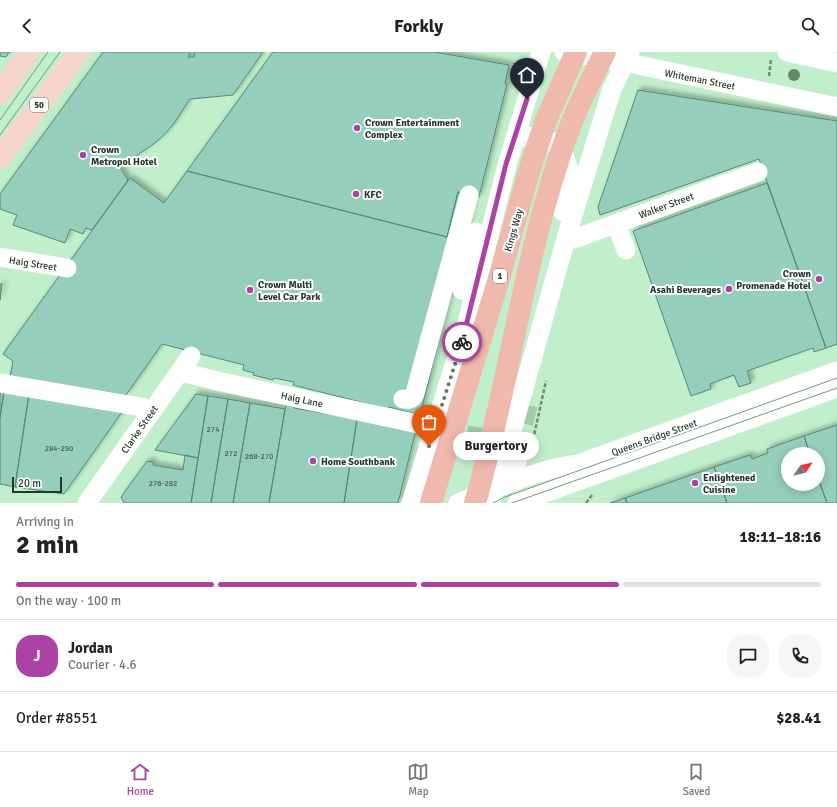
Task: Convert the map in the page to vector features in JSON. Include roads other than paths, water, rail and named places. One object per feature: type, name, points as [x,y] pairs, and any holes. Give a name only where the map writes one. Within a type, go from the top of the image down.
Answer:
[{"type":"highway","name":"Kings Way","points":[[431,503],[498,282],[529,171],[546,120],[576,52]]},
{"type":"highway","points":[[468,502],[490,443],[537,235],[549,193],[568,132],[605,52]]},
{"type":"main road","points":[[0,94],[29,52]]},
{"type":"main road","name":"50","points":[[0,158],[79,52]]},
{"type":"street","points":[[410,503],[452,375],[465,330],[506,164],[541,52]]},
{"type":"street","name":"Whiteman Street","points":[[564,52],[627,57],[837,107]]},
{"type":"street","points":[[787,52],[837,63]]},
{"type":"street","points":[[490,503],[498,484],[558,267],[614,82],[627,57]]},
{"type":"street","points":[[452,375],[451,339],[493,168],[501,153],[506,148],[518,140],[533,136],[546,138],[556,145],[561,151],[568,166],[568,188],[556,240],[558,267]]},
{"type":"street","name":"Walker Street","points":[[574,239],[758,172]]},
{"type":"street","points":[[403,399],[408,400],[416,393],[469,195]]},
{"type":"street","points":[[451,220],[478,226]]},
{"type":"street","points":[[616,224],[626,250]]},
{"type":"street","name":"Haig Street","points":[[0,257],[67,268]]},
{"type":"street","name":"Clarke Street","points":[[87,503],[191,356]]},
{"type":"street","name":"Queens Bridge Street","points":[[468,502],[540,473],[564,466],[578,464],[837,371]]},
{"type":"street","name":"Haig Lane","points":[[181,372],[230,384],[423,425]]},
{"type":"street","name":"Queens Bridge Street","points":[[468,502],[506,495],[837,378]]},
{"type":"street","points":[[0,383],[142,408],[152,412]]},
{"type":"street","name":"Queens Bridge Street","points":[[517,503],[837,388]]},
{"type":"street","points":[[545,503],[837,396]]},
{"type":"street","points":[[512,483],[519,452],[540,473]]},
{"type":"tunnel","points":[[519,452],[519,443],[529,401]]},
{"type":"tunnel","points":[[438,429],[506,441]]},
{"type":"tram line","points":[[0,120],[48,52]]},
{"type":"tram line","points":[[0,135],[60,52]]},
{"type":"tram line","points":[[493,503],[505,497],[837,378]]},
{"type":"tram line","points":[[512,503],[837,388]]},
{"type":"place","name":"Crown Entertainment Complex","points":[[357,128]]},
{"type":"place","name":"Crown Metropol Hotel","points":[[83,155]]},
{"type":"place","name":"KFC","points":[[356,194]]},
{"type":"place","name":"Crown Promenade Hotel","points":[[819,279]]},
{"type":"place","name":"Asahi Beverages","points":[[729,289]]},
{"type":"place","name":"Crown Multi Level Car Park","points":[[250,290]]},
{"type":"place","name":"Burgertory","points":[[429,446]]},
{"type":"place","name":"Home Southbank","points":[[313,461]]},
{"type":"place","name":"Enlightened Cuisine","points":[[695,483]]}]
